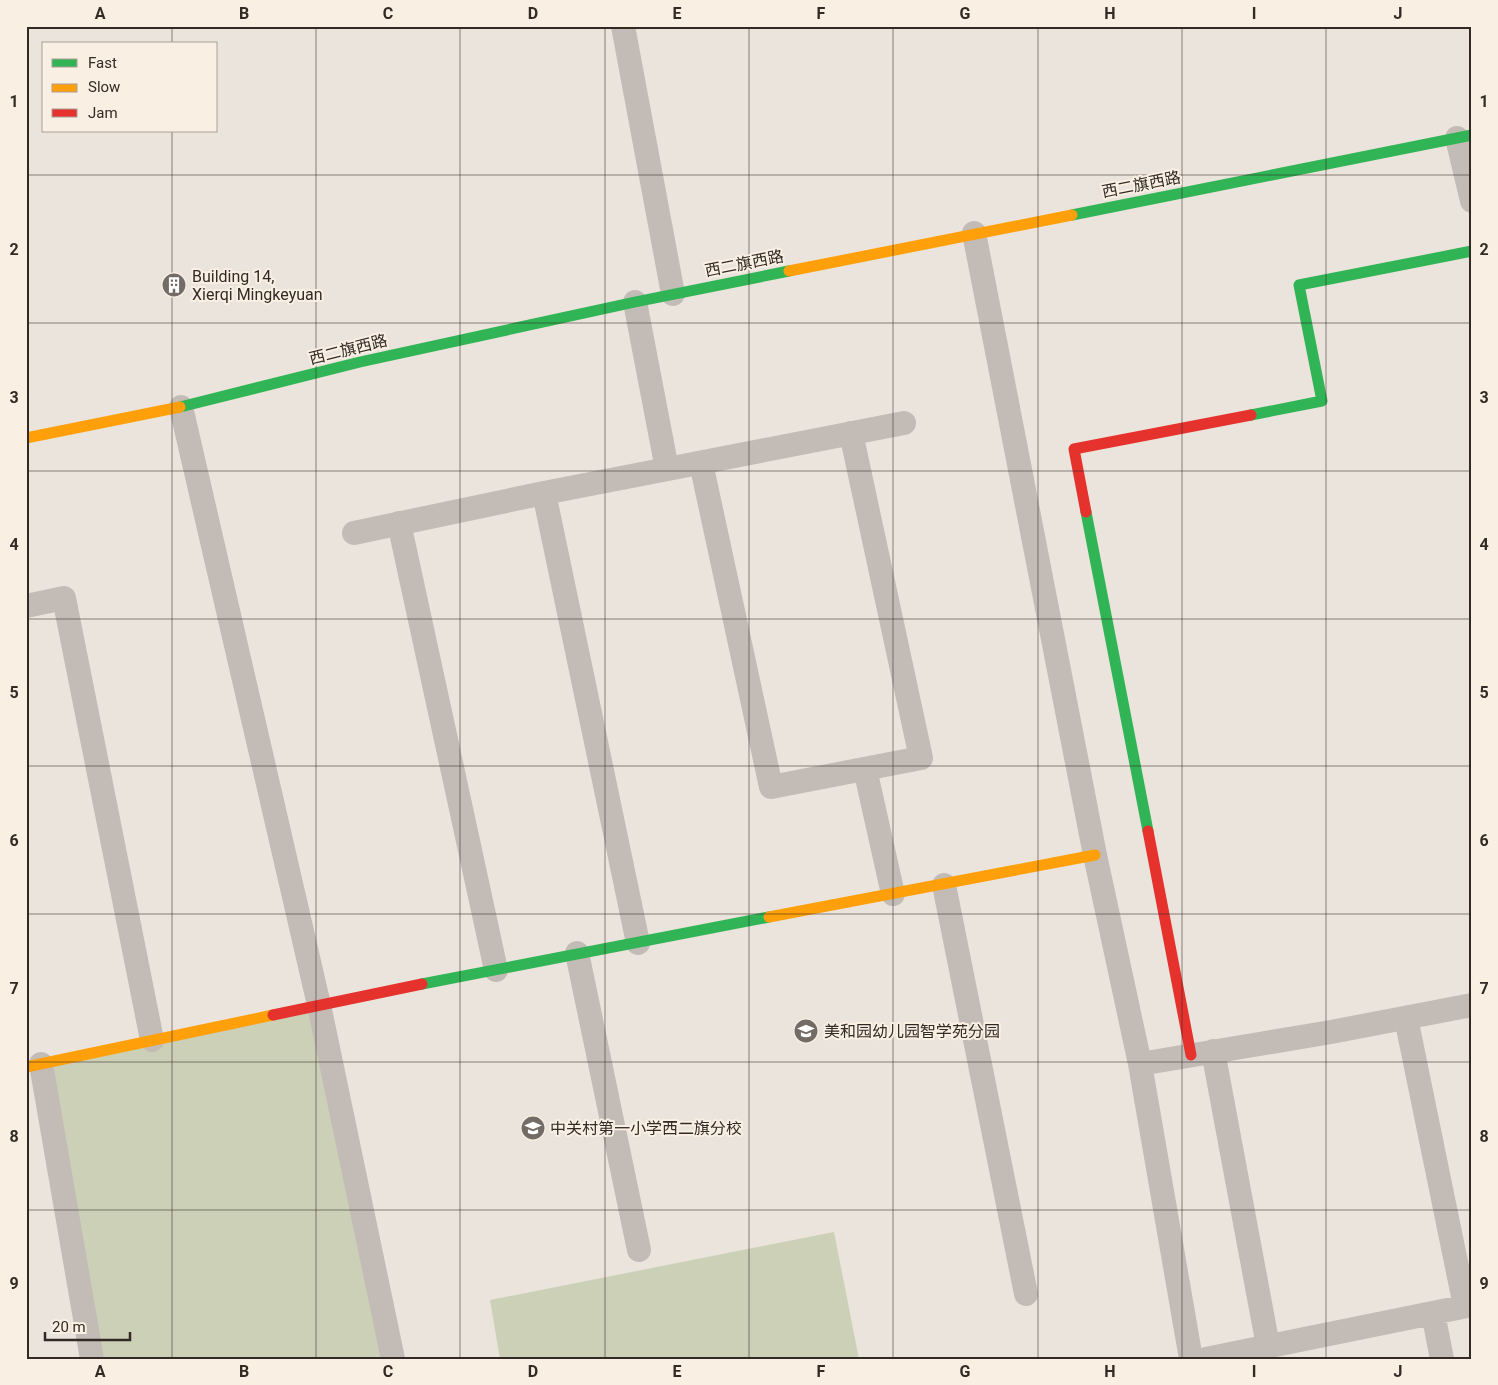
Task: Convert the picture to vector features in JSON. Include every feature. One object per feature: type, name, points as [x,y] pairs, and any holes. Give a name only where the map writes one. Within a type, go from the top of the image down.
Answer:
[{"type":"street","points":[[623,26],[673,294]]},
{"type":"street","points":[[1464,136],[1472,201]]},
{"type":"street","name":"西二旗西路","points":[[26,438],[181,407],[360,362],[673,294],[1464,136]]},
{"type":"street","points":[[974,234],[1095,855],[1140,1064],[1191,1359]]},
{"type":"street","points":[[1268,1346],[1202,1053],[1074,449],[1322,401],[1299,285],[1472,251]]},
{"type":"street","points":[[635,302],[667,469]]},
{"type":"street","points":[[181,407],[319,1005],[393,1359]]},
{"type":"street","points":[[354,533],[544,493],[904,423]]},
{"type":"street","points":[[701,463],[771,787],[921,758],[851,433]]},
{"type":"street","points":[[544,493],[638,943]]},
{"type":"street","points":[[399,523],[496,970]]},
{"type":"street","points":[[26,606],[64,598],[152,1040]]},
{"type":"street","points":[[865,768],[893,894]]},
{"type":"street","points":[[92,1359],[34,1065],[577,953],[638,943],[1095,855]]},
{"type":"street","points":[[944,885],[1026,1294]]},
{"type":"street","points":[[577,953],[639,1250]]},
{"type":"street","points":[[1140,1064],[1472,1005]]},
{"type":"street","points":[[1206,1359],[1234,1356],[1268,1346],[1469,1305],[1406,1018]]},
{"type":"street","points":[[1433,1313],[1442,1359]]},
{"type":"green space","points":[[319,1005],[393,1359],[92,1359],[41,1064]]},
{"type":"green space","points":[[834,1232],[859,1359],[500,1359],[490,1300]]},
{"type":"traffic: fast","points":[[1072,215],[1472,135]]},
{"type":"traffic: fast","points":[[1251,415],[1322,401],[1299,285],[1472,251]]},
{"type":"traffic: fast","points":[[180,407],[360,362],[635,302],[789,271]]},
{"type":"traffic: fast","points":[[1086,512],[1148,831]]},
{"type":"traffic: fast","points":[[422,984],[769,917]]},
{"type":"traffic: slow","points":[[789,271],[1072,215]]},
{"type":"traffic: slow","points":[[26,438],[180,407]]},
{"type":"traffic: slow","points":[[769,917],[1095,855]]},
{"type":"traffic: slow","points":[[26,1067],[273,1015]]},
{"type":"traffic: jam","points":[[1086,512],[1074,449],[1251,415]]},
{"type":"traffic: jam","points":[[1148,831],[1191,1055]]},
{"type":"traffic: jam","points":[[273,1015],[422,984]]},
{"type":"place","name":"Building 14, Xierqi Mingkeyuan","points":[[174,285]]},
{"type":"place","name":"美和园幼儿园智学苑分园","points":[[806,1031]]},
{"type":"place","name":"中关村第一小学西二旗分校","points":[[533,1128]]}]
